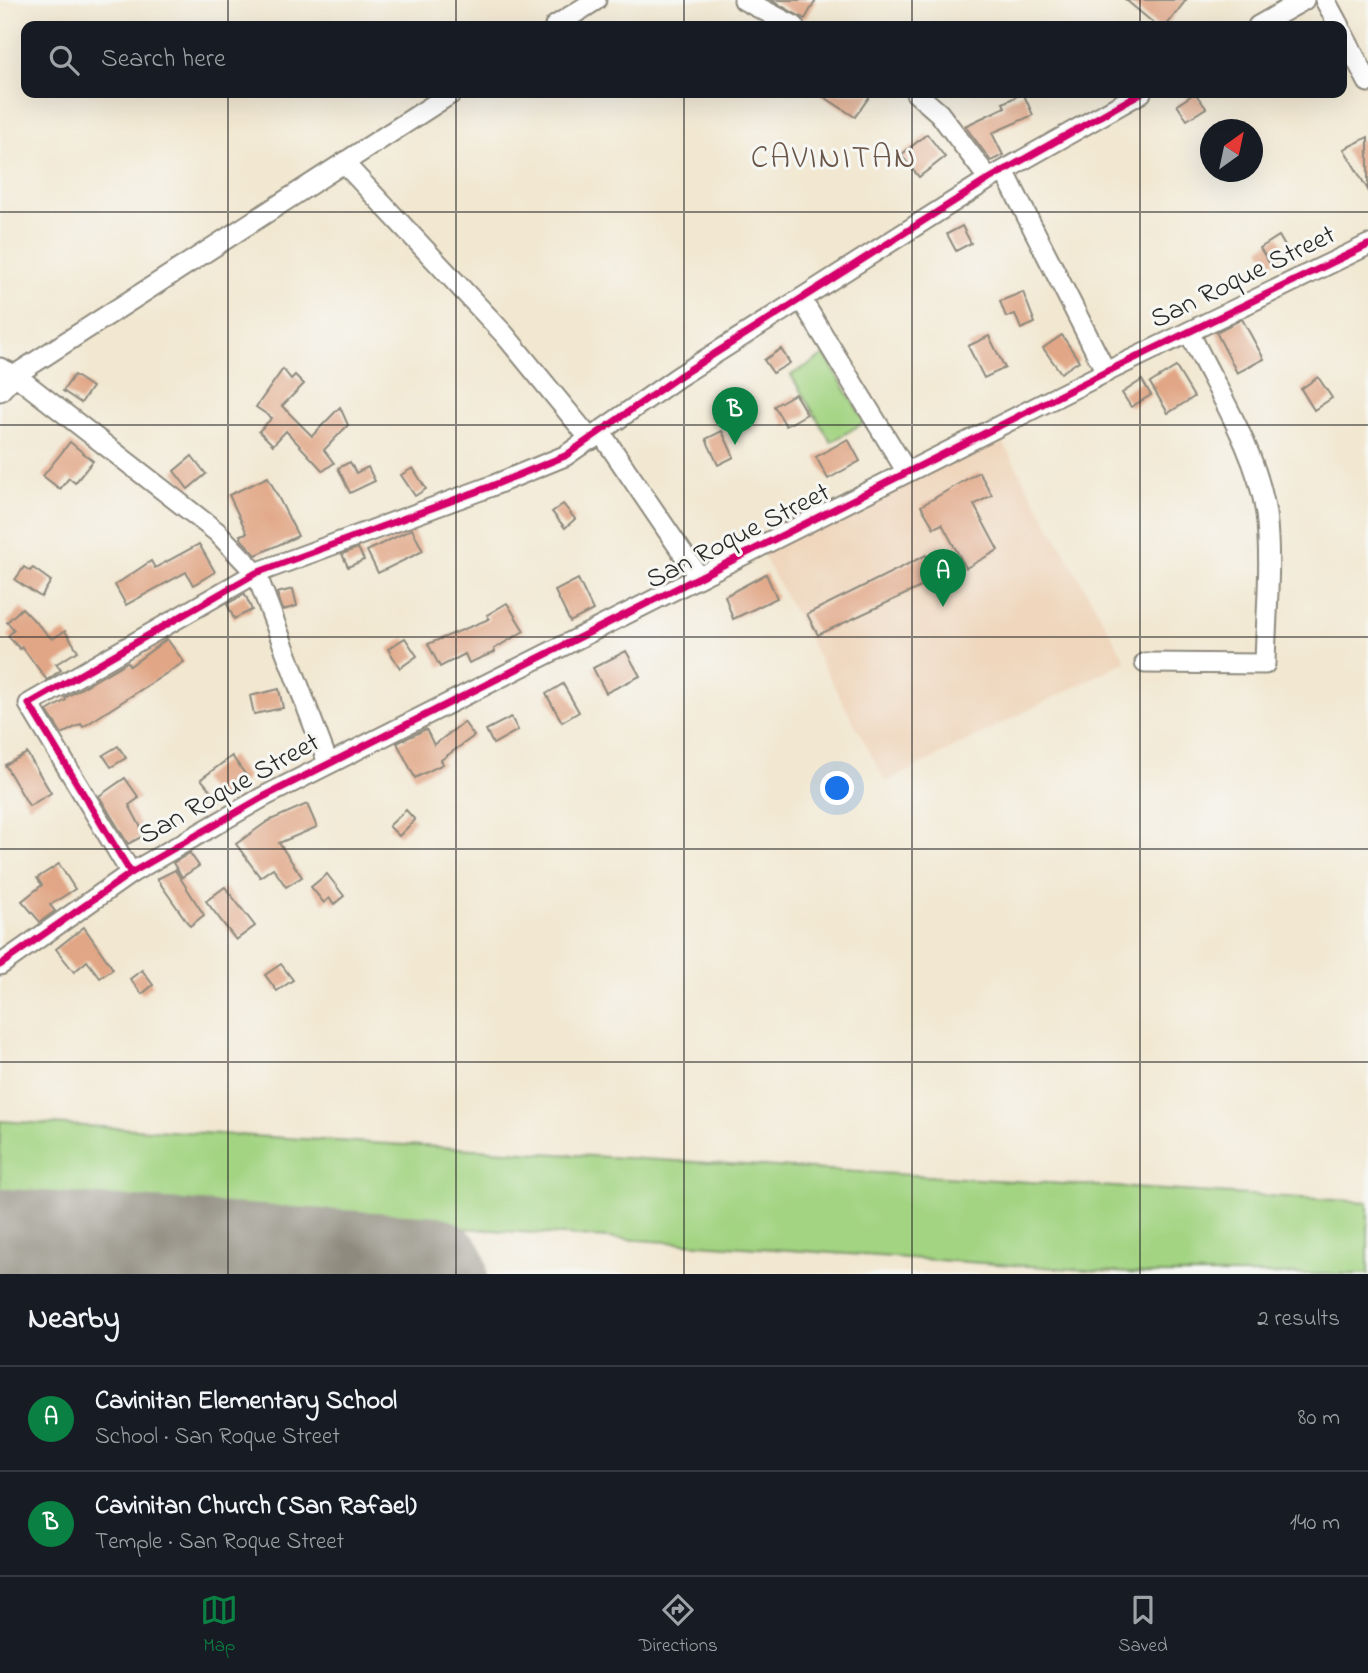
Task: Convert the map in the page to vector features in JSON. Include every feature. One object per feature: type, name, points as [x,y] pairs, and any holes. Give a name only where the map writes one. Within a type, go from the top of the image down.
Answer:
[{"type":"street","points":[[563,21],[596,0]]},
{"type":"street","points":[[744,0],[784,21]]},
{"type":"street","points":[[1267,21],[1304,0]]},
{"type":"street","points":[[1325,0],[1336,21]]},
{"type":"street","points":[[1347,42],[1368,82]]},
{"type":"street","points":[[0,391],[8,372],[444,98]]},
{"type":"street","points":[[922,98],[996,175],[1106,372]]},
{"type":"street","points":[[131,873],[29,704],[256,573],[545,466],[596,437],[678,377],[996,175],[1132,98]]},
{"type":"street","points":[[344,163],[422,243],[596,437],[699,577]]},
{"type":"street","name":"San Roque Street","points":[[0,965],[131,873],[328,764],[1106,372],[1368,245]]},
{"type":"street","points":[[801,299],[907,472]]},
{"type":"street","points":[[1145,663],[1265,664],[1268,554],[1261,492],[1242,442],[1189,332]]},
{"type":"street","points":[[8,372],[217,532],[256,573],[328,764]]},
{"type":"shaded area","points":[[998,434],[1126,661],[886,782],[762,553]]},
{"type":"green space","points":[[825,355],[865,422],[831,442],[791,375]]},
{"type":"green space","points":[[0,1121],[1368,1202],[1368,1274],[1144,1274],[0,1197]]},
{"type":"building","points":[[771,0],[816,0],[805,19]]},
{"type":"building","points":[[1126,0],[1186,0],[1170,21],[1151,21]]},
{"type":"building","points":[[826,98],[868,98],[855,117]]},
{"type":"building","points":[[1013,98],[1025,98],[1033,115],[992,133],[1003,155],[991,161],[965,126],[1005,107],[1003,103]]},
{"type":"building","points":[[1188,98],[1199,98],[1206,108],[1187,120],[1177,105]]},
{"type":"building","points":[[927,134],[945,157],[919,177],[901,155]]},
{"type":"building","points":[[1368,137],[1368,190],[1344,149]]},
{"type":"building","points":[[962,226],[971,243],[956,251],[947,234]]},
{"type":"building","points":[[1279,236],[1289,253],[1270,264],[1260,248]]},
{"type":"building","points":[[1023,292],[1035,323],[1021,329],[1015,314],[1006,317],[1000,301]]},
{"type":"building","points":[[1242,319],[1264,359],[1237,373],[1216,332]]},
{"type":"building","points":[[1062,335],[1079,361],[1061,373],[1043,348]]},
{"type":"building","points":[[989,336],[1005,368],[984,378],[968,346]]},
{"type":"building","points":[[781,349],[790,363],[773,373],[764,360]]},
{"type":"building","points":[[1176,367],[1194,397],[1168,413],[1150,383]]},
{"type":"building","points":[[283,369],[291,379],[295,375],[304,384],[282,406],[312,436],[340,407],[348,425],[324,450],[334,463],[323,471],[286,431],[273,445],[259,431],[272,418],[256,407]]},
{"type":"building","points":[[74,375],[92,387],[81,403],[63,391]]},
{"type":"building","points":[[1318,377],[1332,398],[1314,410],[1301,389]]},
{"type":"building","points":[[1142,380],[1151,395],[1131,407],[1122,393]]},
{"type":"building","points":[[795,394],[807,414],[786,426],[774,406]]},
{"type":"building","points":[[722,431],[734,457],[718,465],[706,439]]},
{"type":"building","points":[[848,439],[860,461],[828,479],[816,457]]},
{"type":"building","points":[[70,442],[93,461],[75,483],[69,478],[60,489],[43,476]]},
{"type":"building","points":[[192,456],[206,474],[188,489],[174,471]]},
{"type":"building","points":[[350,462],[356,473],[368,467],[375,481],[350,493],[338,468]]},
{"type":"building","points":[[413,468],[426,489],[415,496],[401,475]]},
{"type":"building","points":[[979,472],[992,495],[974,505],[998,550],[966,568],[942,524],[934,528],[921,506]]},
{"type":"building","points":[[268,477],[298,536],[256,555],[242,540],[240,535],[247,533],[229,495]]},
{"type":"building","points":[[563,504],[575,519],[565,528],[552,512]]},
{"type":"building","points":[[412,529],[423,551],[378,573],[367,551]]},
{"type":"building","points":[[199,544],[215,572],[193,585],[186,572],[126,605],[115,585],[151,561],[155,568]]},
{"type":"building","points":[[358,548],[364,560],[348,567],[342,554]]},
{"type":"building","points":[[926,555],[938,579],[818,635],[807,614]]},
{"type":"building","points":[[24,567],[30,571],[33,568],[51,581],[41,597],[15,580]]},
{"type":"building","points":[[766,574],[777,598],[733,619],[725,596]]},
{"type":"building","points":[[578,579],[593,610],[570,622],[555,591]]},
{"type":"building","points":[[293,589],[297,606],[283,610],[277,593]]},
{"type":"building","points":[[245,594],[252,610],[234,619],[227,604]]},
{"type":"building","points":[[507,603],[524,631],[494,649],[495,652],[469,663],[465,654],[440,667],[428,644],[489,619],[487,615]]},
{"type":"building","points":[[22,608],[52,639],[65,631],[78,651],[56,664],[61,670],[47,680],[22,647],[20,649],[8,636],[14,630],[7,622]]},
{"type":"building","points":[[405,638],[417,656],[400,668],[388,649]]},
{"type":"building","points":[[167,639],[184,662],[83,727],[81,724],[62,734],[47,711],[127,662],[130,666]]},
{"type":"building","points":[[626,651],[640,676],[606,693],[593,668]]},
{"type":"building","points":[[563,684],[579,712],[562,722],[546,694]]},
{"type":"building","points":[[279,689],[283,708],[254,714],[250,696]]},
{"type":"building","points":[[511,717],[518,730],[493,744],[486,730]]},
{"type":"building","points":[[464,722],[474,736],[441,760],[443,764],[415,778],[397,743],[426,729],[434,745]]},
{"type":"building","points":[[118,746],[126,758],[111,767],[103,755]]},
{"type":"building","points":[[27,753],[51,793],[29,806],[5,765]]},
{"type":"building","points":[[232,756],[248,778],[219,801],[201,779]]},
{"type":"building","points":[[125,778],[139,798],[129,805],[145,835],[128,844],[99,796]]},
{"type":"building","points":[[307,804],[317,827],[279,843],[302,877],[286,887],[273,868],[260,877],[236,844],[268,821]]},
{"type":"building","points":[[406,810],[415,820],[399,836],[389,826]]},
{"type":"building","points":[[190,853],[199,866],[182,877],[173,863]]},
{"type":"building","points":[[59,864],[75,889],[50,905],[55,911],[40,922],[22,901],[42,885],[37,878]]},
{"type":"building","points":[[175,870],[204,915],[190,926],[157,879]]},
{"type":"building","points":[[327,874],[344,896],[334,904],[329,898],[324,903],[311,887]]},
{"type":"building","points":[[225,887],[255,926],[236,940],[206,901]]},
{"type":"building","points":[[84,927],[113,969],[100,978],[87,961],[74,972],[56,949]]},
{"type":"building","points":[[281,964],[293,980],[277,991],[265,975]]},
{"type":"building","points":[[142,970],[153,985],[142,994],[130,979]]},
{"type":"runway","points":[[0,1247],[429,1274]]},
{"type":"cycle path","points":[[131,873],[29,704],[256,573],[565,456],[678,377],[989,179],[1132,98]]},
{"type":"cycle path","points":[[0,965],[131,873],[263,797],[1106,372],[1368,245]]},
{"type":"place","name":"Cavinitan Church (San Rafael)","points":[[735,445]]},
{"type":"place","name":"Cavinitan Elementary School","points":[[943,607]]},
{"type":"district","name":"CAVINITAN","points":[[834,156]]}]
